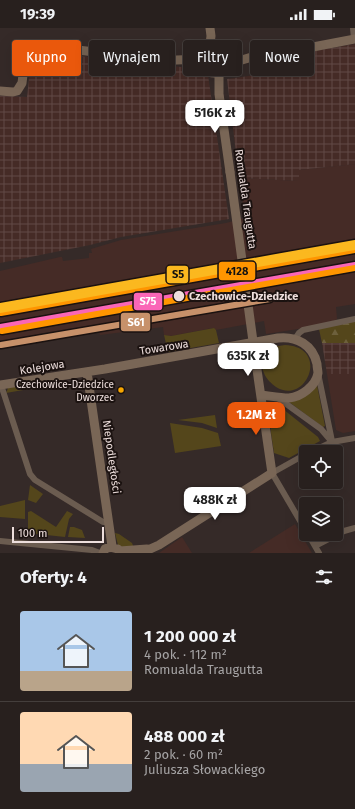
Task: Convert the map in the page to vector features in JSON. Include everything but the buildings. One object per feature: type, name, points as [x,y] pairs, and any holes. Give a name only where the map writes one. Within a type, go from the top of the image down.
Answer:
[{"type":"street","points":[[242,56],[255,56],[292,51],[355,39],[353,28]]},
{"type":"street","points":[[0,91],[17,91],[22,83],[26,50],[28,46],[33,45],[183,60]]},
{"type":"street","name":"Romualda Traugutta","points":[[216,76],[272,473]]},
{"type":"street","points":[[332,442],[316,359],[307,345],[295,339],[303,330],[355,319]]},
{"type":"street","name":"Towarowa","points":[[87,372],[283,338],[295,339]]},
{"type":"street","name":"Kolejowa","points":[[1,385],[87,372]]},
{"type":"street","name":"Niepodległości","points":[[87,372],[108,522],[118,550]]},
{"type":"street","points":[[261,395],[290,398],[300,395],[308,389],[318,373]]},
{"type":"street","points":[[1,385],[30,474],[35,480],[103,522],[108,522]]},
{"type":"street","points":[[277,397],[321,429],[332,442]]},
{"type":"street","points":[[326,445],[332,442],[355,438]]},
{"type":"street","points":[[0,542],[92,550],[101,553],[107,548],[144,551],[159,544],[272,473],[299,458]]},
{"type":"street","points":[[272,473],[299,518]]},
{"type":"street","points":[[315,546],[344,531],[355,528]]},
{"type":"street","points":[[312,541],[319,553]]},
{"type":"shaded area","points":[[355,44],[355,164],[299,170],[299,181],[239,178],[227,79],[250,76],[314,76],[314,51]]},
{"type":"shaded area","points":[[81,56],[89,57],[89,76],[175,76],[175,66],[183,67],[183,76],[208,76],[229,219],[121,237],[90,245],[0,263],[0,96],[27,97],[29,76],[81,76]]},
{"type":"shaded area","points":[[355,164],[355,304],[336,307],[337,319],[330,324],[266,334],[264,321],[216,330],[213,328],[171,336],[164,335],[163,327],[100,335],[98,330],[0,347],[0,271],[60,257],[62,257],[63,261],[89,258],[89,253],[92,253],[91,249],[121,240],[226,223],[245,218],[239,178],[299,181],[299,170]]},
{"type":"shaded area","points":[[322,343],[355,343],[355,374],[327,374]]},
{"type":"shaded area","points":[[327,374],[355,374],[355,431],[343,433],[336,430]]},
{"type":"shaded area","points":[[295,524],[299,531],[299,541],[305,541],[312,553],[249,553]]},
{"type":"shaded area","points":[[182,537],[192,553],[159,553]]},
{"type":"green space","points":[[355,321],[355,343],[322,343],[319,329]]},
{"type":"green space","points":[[214,328],[216,330],[219,343],[168,352],[164,335],[171,336]]},
{"type":"green space","points":[[285,345],[299,348],[307,355],[310,364],[309,374],[304,383],[297,389],[287,391],[276,387],[266,377],[262,367],[260,349]]},
{"type":"green space","points":[[30,384],[29,389],[6,393],[8,388]]},
{"type":"green space","points":[[317,385],[325,426],[323,427],[289,402]]},
{"type":"green space","points":[[275,409],[283,409],[318,437],[320,441],[313,445],[299,445],[299,453],[289,458],[274,453],[270,424],[272,413]]},
{"type":"green space","points":[[215,415],[217,428],[202,423],[178,420]]},
{"type":"green space","points":[[170,423],[202,428],[218,433],[221,446],[175,453]]},
{"type":"green space","points":[[30,485],[43,494],[36,503],[28,500]]},
{"type":"green space","points":[[25,500],[25,519],[0,517],[0,506]]},
{"type":"green space","points":[[31,511],[56,527],[67,511],[73,514],[69,519],[65,537],[28,533],[28,512]]},
{"type":"green space","points":[[70,527],[82,530],[85,538],[68,537]]},
{"type":"green space","points":[[115,533],[132,543],[134,548],[124,548],[118,545]]},
{"type":"transit line","name":"S5","points":[[0,306],[355,243]]},
{"type":"transit line","points":[[0,310],[354,247]]},
{"type":"transit line","name":"4128","points":[[1,313],[355,250]]},
{"type":"transit line","name":"S75","points":[[0,327],[355,265]]},
{"type":"transit line","points":[[2,331],[355,268]]},
{"type":"transit line","name":"S61","points":[[1,345],[270,299]]},
{"type":"place","name":"Czechowice-Dziedzice","points":[[179,296]]},
{"type":"place","name":"Czechowice-Dziedzice Dworzec","points":[[121,390]]}]
